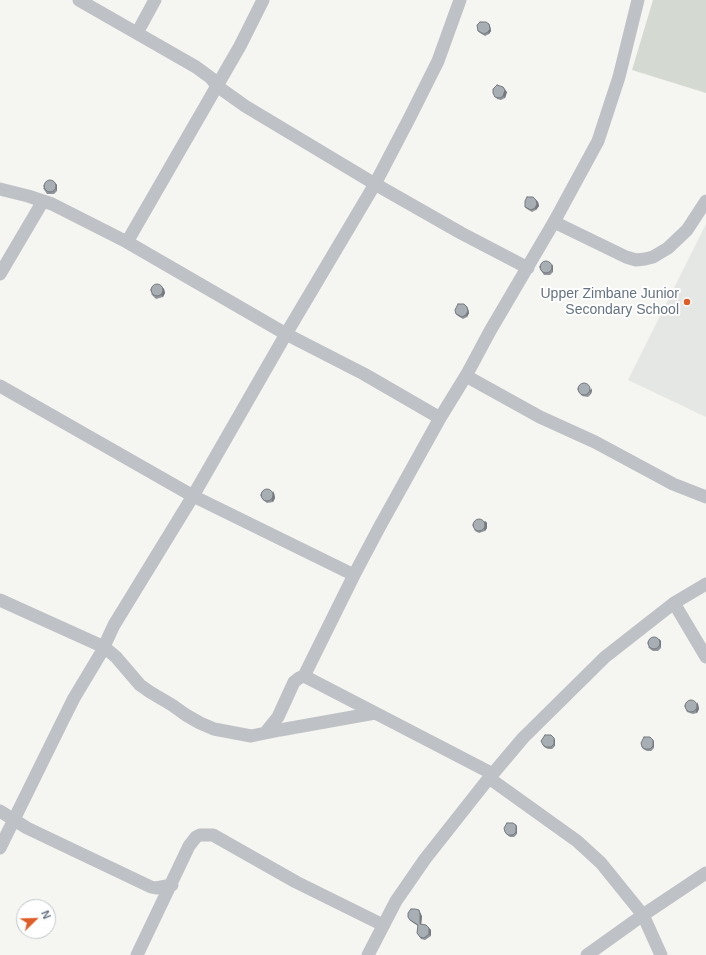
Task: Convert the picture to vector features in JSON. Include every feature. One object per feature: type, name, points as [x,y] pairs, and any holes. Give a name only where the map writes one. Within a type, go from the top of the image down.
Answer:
[{"type":"street","points":[[79,0],[196,67],[211,78],[217,86],[245,106],[375,184],[461,233],[528,268]]},
{"type":"street","points":[[137,32],[155,0]]},
{"type":"street","points":[[127,242],[240,46],[263,0]]},
{"type":"street","points":[[0,848],[66,713],[104,647],[114,625],[193,496],[286,334],[375,184],[438,60],[460,0]]},
{"type":"street","points":[[265,733],[271,728],[278,717],[294,682],[304,676],[380,526],[440,418],[528,268],[598,141],[603,131],[621,70],[638,0]]},
{"type":"street","points":[[0,189],[52,204],[127,242],[286,334],[364,374],[440,418]]},
{"type":"street","points":[[0,274],[43,201]]},
{"type":"street","points":[[554,222],[626,257],[636,260],[645,260],[668,248],[687,230],[706,201]]},
{"type":"street","points":[[466,376],[540,417],[595,442],[673,484],[706,497]]},
{"type":"street","points":[[0,386],[193,496],[354,575]]},
{"type":"street","points":[[368,955],[396,901],[425,858],[523,738],[605,657],[674,603],[706,584]]},
{"type":"street","points":[[0,600],[104,647],[116,657],[140,685],[200,723],[214,729],[251,736],[375,713]]},
{"type":"street","points":[[674,603],[706,657]]},
{"type":"street","points":[[304,676],[491,776],[576,841],[601,863],[643,915],[661,955]]},
{"type":"street","points":[[0,811],[27,828],[151,887],[156,888],[172,885]]},
{"type":"street","points":[[137,955],[192,841],[200,835],[213,835],[296,882],[383,925]]},
{"type":"street","points":[[587,955],[706,873]]},
{"type":"shaded area","points":[[653,0],[706,0],[706,93],[632,70]]},
{"type":"shaded area","name":"Upper Zimbane Junior Secondary School","points":[[706,224],[706,417],[628,380]]},
{"type":"building","points":[[480,22],[486,22],[489,24],[490,29],[488,32],[484,34],[478,31],[477,25]]},
{"type":"building","points":[[497,85],[503,87],[505,90],[503,96],[500,98],[495,97],[493,93],[493,89]]},
{"type":"building","points":[[48,180],[52,180],[56,186],[52,192],[48,192],[44,188],[44,184]]},
{"type":"building","points":[[527,197],[533,197],[536,200],[537,204],[535,208],[531,210],[525,207]]},
{"type":"building","points":[[544,261],[548,261],[552,267],[548,273],[544,273],[540,269],[540,265]]},
{"type":"building","points":[[155,284],[159,284],[163,290],[159,296],[155,296],[151,292],[151,288]]},
{"type":"building","points":[[458,304],[464,304],[467,307],[468,311],[466,315],[462,317],[456,314],[455,310]]},
{"type":"building","points":[[582,383],[586,383],[590,389],[586,395],[582,395],[578,391],[578,387]]},
{"type":"building","points":[[265,489],[269,489],[273,495],[269,501],[265,501],[261,497],[261,493]]},
{"type":"building","points":[[477,519],[481,519],[485,525],[481,531],[477,531],[473,527],[473,523]]},
{"type":"building","points":[[652,637],[656,637],[660,643],[656,649],[652,649],[648,645],[648,641]]},
{"type":"building","points":[[689,700],[693,700],[697,706],[693,712],[689,712],[685,708],[685,704]]},
{"type":"building","points":[[545,735],[551,735],[554,738],[554,744],[551,747],[546,747],[541,741]]},
{"type":"building","points":[[644,737],[650,737],[653,740],[653,746],[650,749],[645,749],[642,747],[641,743]]},
{"type":"building","points":[[507,823],[513,823],[516,825],[516,832],[513,835],[508,835],[505,832],[504,828]]},
{"type":"building","points":[[411,909],[419,910],[420,924],[426,925],[429,928],[429,934],[424,938],[420,937],[417,933],[418,925],[408,917],[408,913]]},
{"type":"place","name":"Upper Zimbane Junior Secondary School","points":[[687,302]]}]
